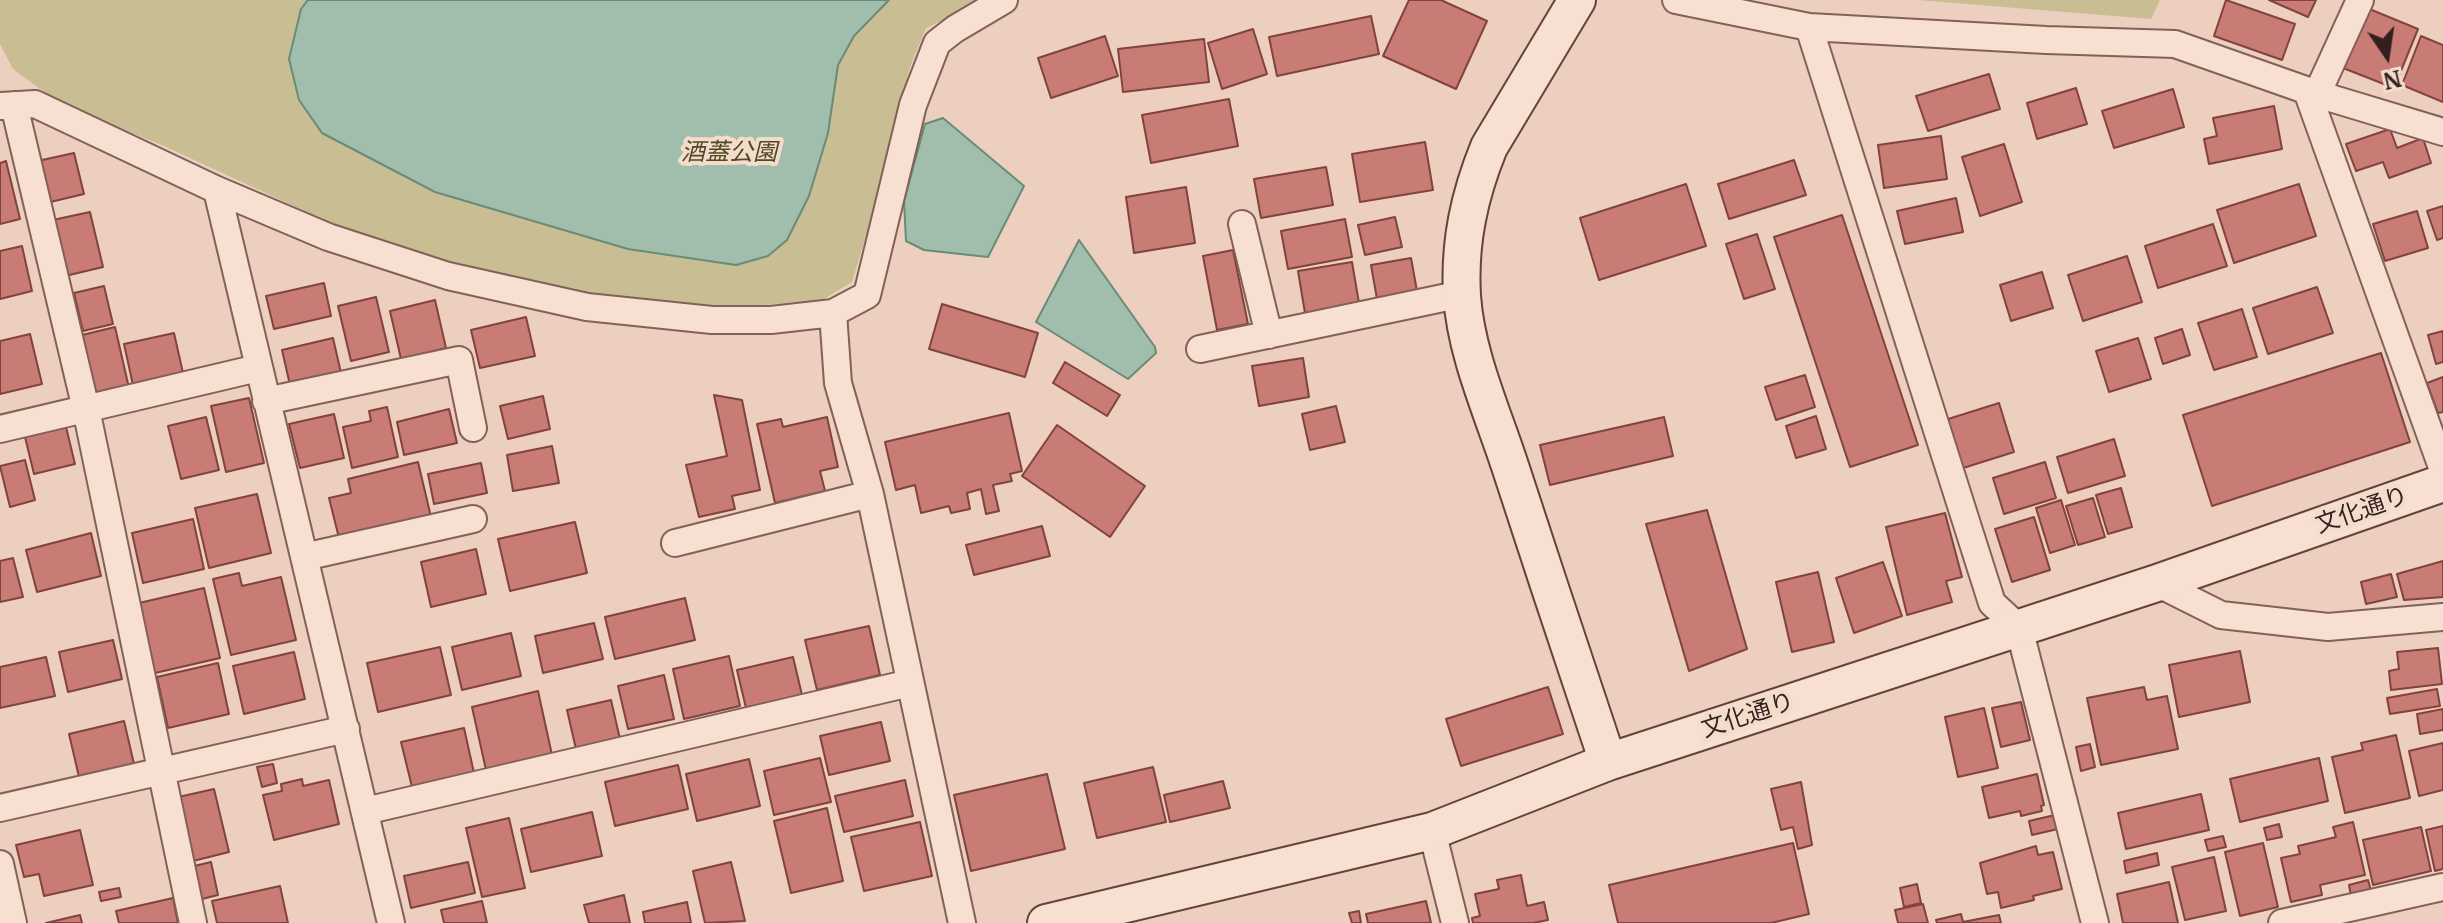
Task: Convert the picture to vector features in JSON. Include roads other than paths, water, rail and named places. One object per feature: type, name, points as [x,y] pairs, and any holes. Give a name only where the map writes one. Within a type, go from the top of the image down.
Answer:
[{"type":"street","points":[[193,923],[86,409],[7,105],[35,104],[217,190],[328,237],[448,276],[587,307],[712,320],[771,320],[833,313],[867,295],[913,105],[937,43],[1004,0]]},
{"type":"street","points":[[1577,0],[1489,147],[1480,170],[1463,236],[1462,294],[1467,328],[1486,393],[1608,762]]},
{"type":"street","points":[[1676,0],[1809,27],[2175,44],[2312,93],[2443,132]]},
{"type":"street","points":[[2360,0],[2312,93],[2443,470]]},
{"type":"street","points":[[1809,27],[1992,603],[2019,628],[2095,923]]},
{"type":"street","points":[[217,190],[391,923]]},
{"type":"street","points":[[1242,224],[1269,335]]},
{"type":"street","points":[[1200,349],[1462,294]]},
{"type":"street","points":[[833,313],[838,383],[870,494],[962,923]]},
{"type":"street","points":[[266,401],[459,360],[473,428]]},
{"type":"street","points":[[0,429],[258,368]]},
{"type":"street","name":"文化通り","points":[[1046,923],[1432,831],[1608,762],[2157,583],[2443,483]]},
{"type":"street","points":[[675,543],[870,494]]},
{"type":"street","points":[[304,557],[473,519]]},
{"type":"street","points":[[2157,583],[2221,615],[2328,627],[2443,617]]},
{"type":"street","points":[[365,811],[910,683]]},
{"type":"street","points":[[0,808],[346,729]]},
{"type":"street","points":[[1432,831],[1455,923]]},
{"type":"street","points":[[0,864],[13,923]]},
{"type":"street","points":[[2282,923],[2443,887]]},
{"type":"park label","name":"酒蓋公園","points":[[729,153]]}]
